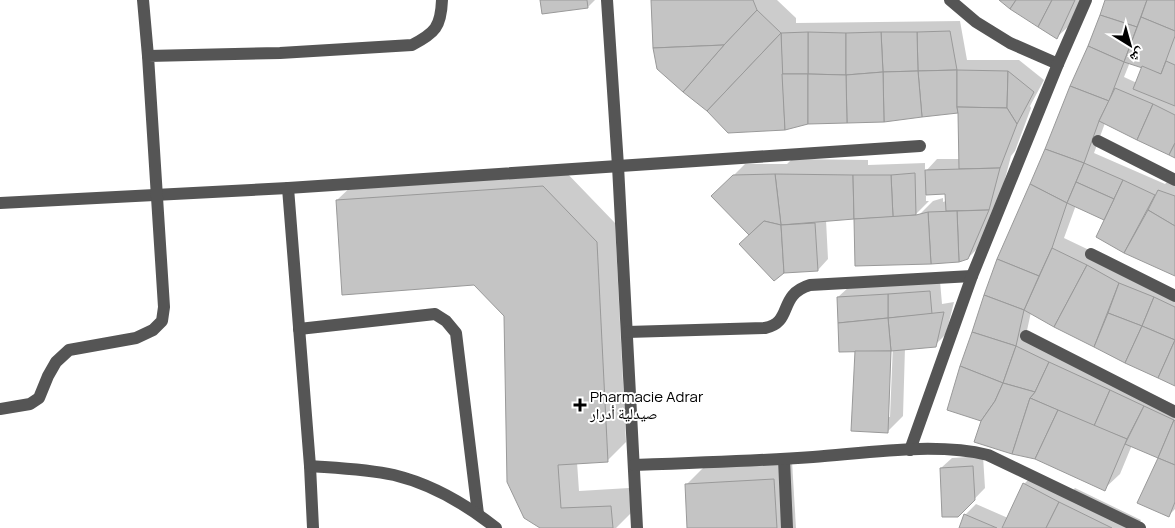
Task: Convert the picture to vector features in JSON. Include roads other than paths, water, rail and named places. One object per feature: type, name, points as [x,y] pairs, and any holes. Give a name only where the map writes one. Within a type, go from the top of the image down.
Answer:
[{"type":"street","points":[[0,409],[30,404],[39,398],[56,362],[68,350],[136,338],[153,330],[162,321],[164,307],[143,0]]},
{"type":"street","points":[[148,56],[280,53],[412,45],[426,38],[436,29],[442,17],[442,0]]},
{"type":"street","points":[[607,0],[638,528]]},
{"type":"street","points":[[950,0],[976,22],[1010,43],[1058,64]]},
{"type":"street","points":[[910,450],[972,276],[1086,0]]},
{"type":"street","points":[[1098,141],[1175,180]]},
{"type":"street","points":[[0,203],[288,188],[920,146]]},
{"type":"street","points":[[288,188],[300,330],[313,528]]},
{"type":"street","points":[[1091,254],[1175,296]]},
{"type":"street","points":[[626,332],[765,328],[774,326],[781,321],[791,296],[800,288],[810,285],[972,276]]},
{"type":"street","points":[[300,330],[435,314],[446,321],[456,333],[478,514]]},
{"type":"street","points":[[1026,336],[1175,412]]},
{"type":"street","points":[[634,465],[784,459],[910,450],[968,450],[988,455],[1140,528]]},
{"type":"street","points":[[784,459],[786,528]]},
{"type":"street","points":[[310,466],[369,470],[396,476],[420,484],[448,497],[478,514],[496,528]]},
{"type":"place","name":"Pharmacie Adrar صيدلية أدرار","points":[[580,405]]}]
